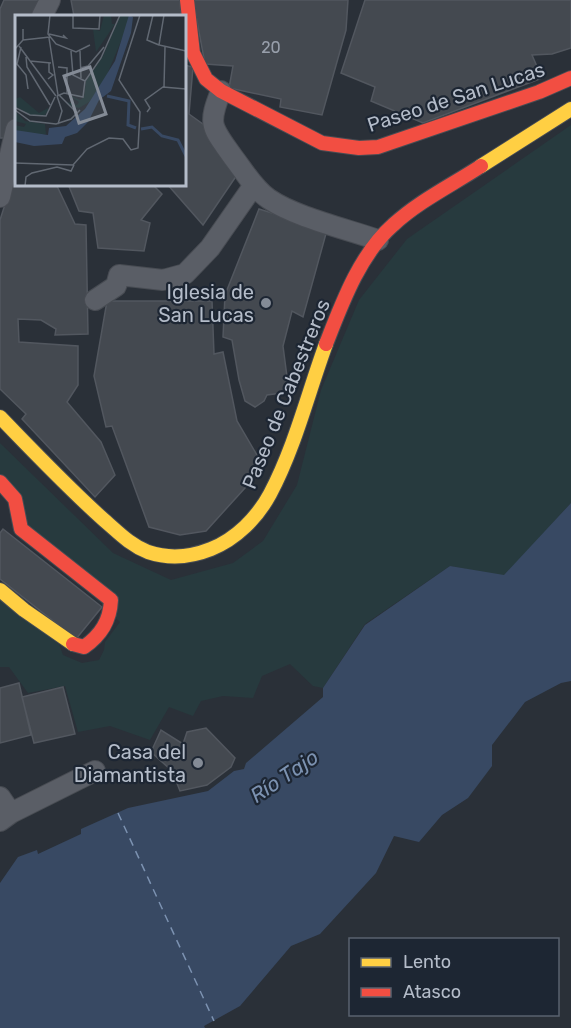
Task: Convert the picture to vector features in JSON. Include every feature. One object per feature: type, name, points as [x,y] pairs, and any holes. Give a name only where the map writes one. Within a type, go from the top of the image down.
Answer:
[{"type":"street","points":[[42,15],[50,0]]},
{"type":"street","name":"Paseo de San Lucas","points":[[187,0],[192,53],[206,79],[221,90],[322,143],[359,148],[378,147],[539,92],[571,78]]},
{"type":"street","points":[[221,90],[213,111],[213,128],[254,185],[269,199],[298,213],[378,240]]},
{"type":"street","name":"Paseo de Cabestreros","points":[[0,417],[85,502],[130,543],[161,556],[177,559],[206,553],[225,543],[258,513],[268,496],[343,304],[378,240],[405,214],[571,109]]},
{"type":"street","points":[[0,196],[5,155],[15,131]]},
{"type":"street","points":[[95,300],[116,286],[119,275],[163,280],[185,274],[210,248],[254,185]]},
{"type":"street","points":[[0,483],[15,499],[21,529],[111,600],[111,615],[106,626],[92,642],[84,647],[76,646],[24,610],[0,590]]},
{"type":"street","points":[[0,796],[5,817],[95,771]]},
{"type":"green space","points":[[571,125],[571,503],[504,576],[450,566],[365,624],[323,688],[313,686],[290,664],[262,676],[253,698],[223,696],[201,701],[193,716],[169,707],[150,740],[110,726],[78,732],[65,686],[28,693],[9,667],[0,667],[0,598],[59,644],[63,655],[82,663],[99,660],[105,642],[120,622],[35,537],[0,474],[0,443],[113,553],[171,580],[233,563],[263,541],[297,485],[321,390],[359,300],[407,239]]},
{"type":"water","name":"Río Tajo","points":[[571,503],[571,681],[561,683],[525,702],[492,745],[492,766],[468,798],[442,815],[419,842],[394,836],[376,873],[320,934],[291,946],[240,1006],[204,1026],[205,1028],[0,1028],[0,883],[18,857],[37,850],[38,854],[81,834],[81,829],[128,808],[208,791],[234,771],[244,769],[246,763],[323,697],[323,688],[365,625],[450,566],[504,575]]},
{"type":"building","points":[[4,0],[45,0],[38,15],[15,15],[15,114],[11,138],[0,138],[0,9]]},
{"type":"building","points":[[71,0],[180,0],[181,15],[74,15]]},
{"type":"building","points":[[193,0],[348,0],[346,30],[322,115],[280,107],[281,99],[229,88],[233,66],[205,64]]},
{"type":"building","points":[[365,0],[571,0],[571,48],[552,54],[532,55],[542,78],[423,123],[371,101],[375,87],[341,73]]},
{"type":"building","points":[[186,65],[193,67],[189,114],[207,127],[239,172],[203,225],[169,186],[186,186]]},
{"type":"building","points":[[15,173],[15,186],[57,186],[75,224],[86,225],[88,334],[55,335],[56,329],[41,320],[18,319],[19,342],[78,346],[78,385],[67,402],[101,442],[115,475],[95,497],[22,419],[26,414],[0,389],[0,220]]},
{"type":"building","points":[[69,186],[154,186],[162,194],[141,220],[150,223],[144,251],[98,248],[93,213],[79,211]]},
{"type":"building","name":"Iglesia de San Lucas","points":[[259,209],[327,230],[303,317],[292,311],[283,346],[289,392],[267,395],[264,401],[255,407],[245,401],[232,340],[223,337],[225,295]]},
{"type":"building","points":[[107,301],[212,301],[214,354],[223,352],[237,421],[264,467],[206,531],[180,535],[149,527],[112,426],[106,427],[94,376]]},
{"type":"building","points":[[3,529],[102,607],[76,639],[0,579],[0,533]]},
{"type":"building","points":[[19,683],[31,735],[0,743],[0,688]]},
{"type":"building","points":[[63,687],[75,734],[34,743],[22,697]]},
{"type":"building","name":"Casa del Diamantista","points":[[206,728],[235,758],[231,767],[207,785],[180,791],[172,771],[151,752],[161,730],[183,744],[187,732]]},
{"type":"ferry route","points":[[118,813],[214,1021]]},
{"type":"traffic: slow","points":[[481,166],[571,109]]},
{"type":"traffic: slow","points":[[0,417],[51,470],[130,542],[156,554],[172,556],[196,554],[229,540],[252,519],[265,503],[287,458],[326,344]]},
{"type":"traffic: slow","points":[[0,590],[24,610],[73,644]]},
{"type":"traffic: jam","points":[[187,0],[193,53],[206,79],[221,91],[322,143],[359,148],[378,147],[539,92],[571,78]]},
{"type":"traffic: jam","points":[[326,344],[353,280],[381,237],[414,208],[481,166]]},
{"type":"traffic: jam","points":[[0,482],[15,499],[21,529],[111,600],[109,615],[95,638],[84,647],[73,644]]},
{"type":"place","name":"Iglesia de San Lucas","points":[[266,303]]},
{"type":"place","name":"Casa del Diamantista","points":[[198,763]]}]
